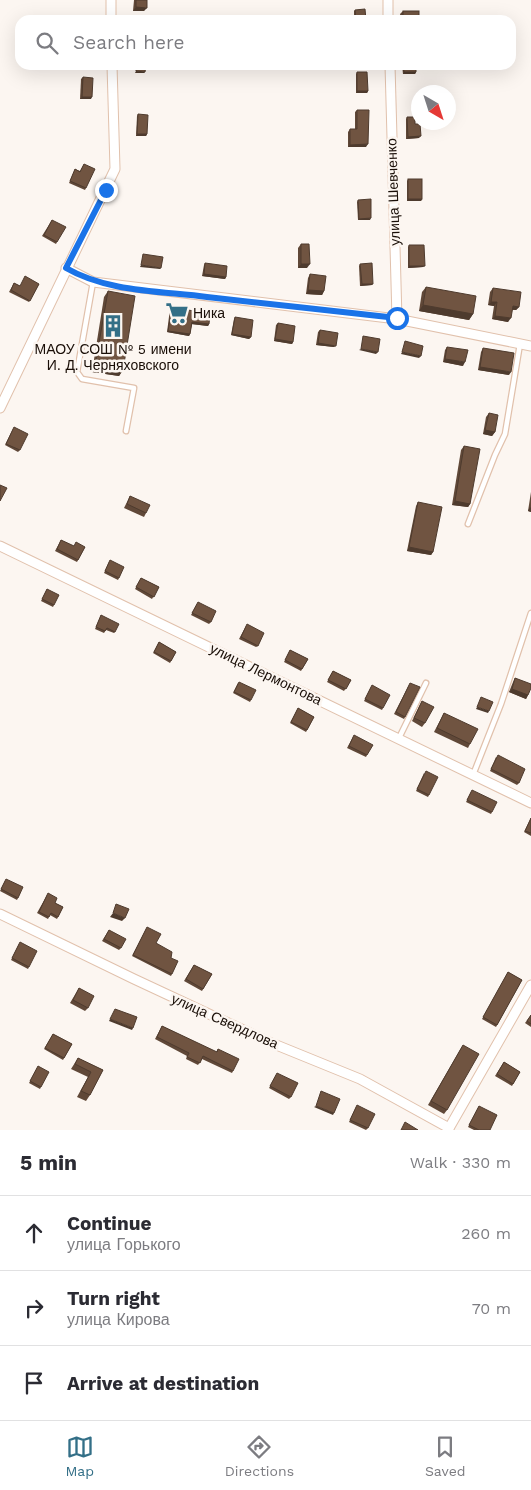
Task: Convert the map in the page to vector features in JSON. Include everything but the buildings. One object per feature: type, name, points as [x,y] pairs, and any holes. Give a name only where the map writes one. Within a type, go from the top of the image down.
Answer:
[{"type":"street","points":[[111,0],[111,15]]},
{"type":"street","points":[[388,0],[388,15]]},
{"type":"street","points":[[0,408],[115,169],[112,70]]},
{"type":"street","name":"улица Шевченко","points":[[390,70],[397,318]]},
{"type":"street","points":[[66,268],[93,282],[397,318],[531,346]]},
{"type":"street","name":"улица Лермонтова","points":[[0,546],[531,803]]},
{"type":"street","name":"улица Свердлова","points":[[0,914],[269,1042],[360,1079],[448,1129]]},
{"type":"street","points":[[448,1129],[531,985]]},
{"type":"lane","points":[[93,282],[77,372],[82,379],[134,388],[126,431]]},
{"type":"lane","points":[[468,524],[494,455],[505,434],[520,344]]},
{"type":"lane","points":[[473,774],[501,704],[531,613]]},
{"type":"lane","points":[[399,738],[426,683]]},
{"type":"place","name":"Ника","points":[[177,313]]},
{"type":"place","name":"МАОУ СОШ № 5 имени И. Д. Черняховского","points":[[113,326]]},
{"type":"route","points":[[106,190],[66,268],[81,277],[93,282],[143,289],[397,318]]}]
